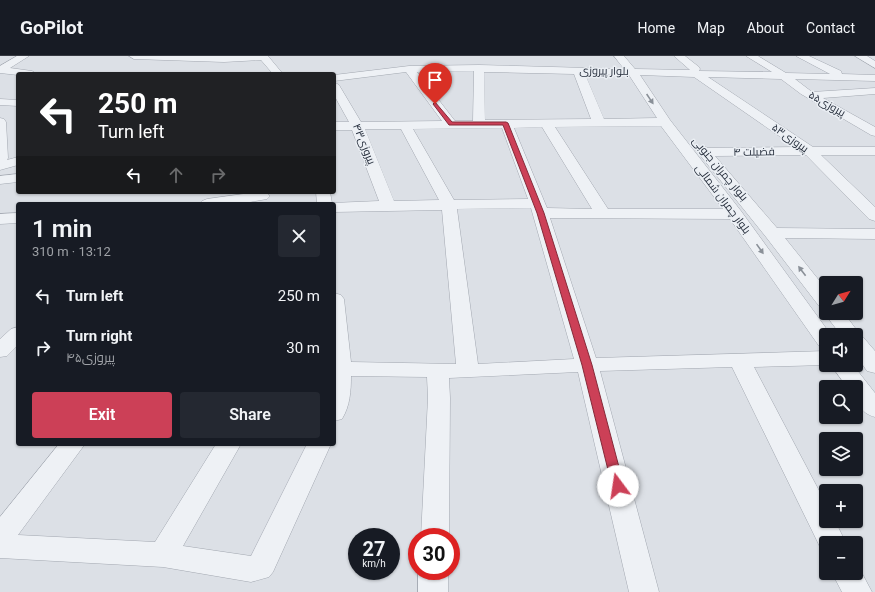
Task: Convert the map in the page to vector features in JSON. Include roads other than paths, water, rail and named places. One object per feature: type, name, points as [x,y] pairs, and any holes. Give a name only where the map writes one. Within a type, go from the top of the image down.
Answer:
[{"type":"street","points":[[1,72],[24,56]]},
{"type":"street","points":[[134,56],[224,59],[264,56],[276,72]]},
{"type":"street","name":"پیروزی۵۳","points":[[679,56],[695,71],[809,151],[875,216]]},
{"type":"street","name":"پیروزی۵۵","points":[[751,56],[811,95],[875,132]]},
{"type":"street","points":[[801,56],[841,74],[875,92]]},
{"type":"street","points":[[860,56],[873,63]]},
{"type":"street","points":[[477,64],[479,124]]},
{"type":"street","name":"بلوار پیروزی","points":[[477,64],[578,70],[637,68],[654,75],[669,72],[695,71]]},
{"type":"street","name":"بلوار پیروزی","points":[[342,75],[414,65],[477,64],[695,71],[875,74]]},
{"type":"street","points":[[414,65],[451,124]]},
{"type":"street","name":"بلوار چمران شمالی","points":[[637,68],[665,122],[735,214],[819,332]]},
{"type":"street","name":"بلوار چمران جنوبی","points":[[637,68],[772,232],[819,293]]},
{"type":"street","points":[[578,70],[599,123]]},
{"type":"street","points":[[1,72],[16,73]]},
{"type":"street","name":"بلوار پیروزی","points":[[841,74],[875,78]]},
{"type":"street","name":"پیروزی۴۳","points":[[336,88],[357,125],[388,206]]},
{"type":"street","points":[[811,95],[875,92]]},
{"type":"street","points":[[0,102],[16,103]]},
{"type":"street","points":[[0,122],[0,161]]},
{"type":"street","points":[[336,126],[665,122]]},
{"type":"street","points":[[506,123],[539,208],[587,365],[644,592]]},
{"type":"street","points":[[546,123],[603,213]]},
{"type":"street","points":[[405,124],[449,205],[468,371]]},
{"type":"street","name":"فضیلت ۴","points":[[705,152],[875,151]]},
{"type":"street","points":[[0,161],[16,154]]},
{"type":"street","points":[[0,161],[16,161]]},
{"type":"street","points":[[0,180],[16,178]]},
{"type":"street","points":[[221,202],[260,197]]},
{"type":"street","points":[[336,207],[449,205],[539,208],[603,213],[735,214]]},
{"type":"street","points":[[0,219],[16,218]]},
{"type":"street","points":[[772,232],[875,234]]},
{"type":"street","points":[[839,320],[846,328]]},
{"type":"street","points":[[0,351],[16,335]]},
{"type":"street","points":[[336,346],[336,408]]},
{"type":"street","points":[[863,350],[875,366]]},
{"type":"street","points":[[337,369],[468,371],[587,365],[819,358]]},
{"type":"street","points":[[740,361],[828,536]]},
{"type":"street","points":[[435,528],[439,398],[437,370]]},
{"type":"street","points":[[847,372],[875,409]]},
{"type":"street","points":[[0,538],[71,446]]},
{"type":"street","points":[[163,555],[229,446]]},
{"type":"street","points":[[0,546],[163,555],[250,569],[259,568],[263,563],[318,446]]},
{"type":"street","points":[[433,592],[434,580]]},
{"type":"street","points":[[851,580],[857,592]]}]
